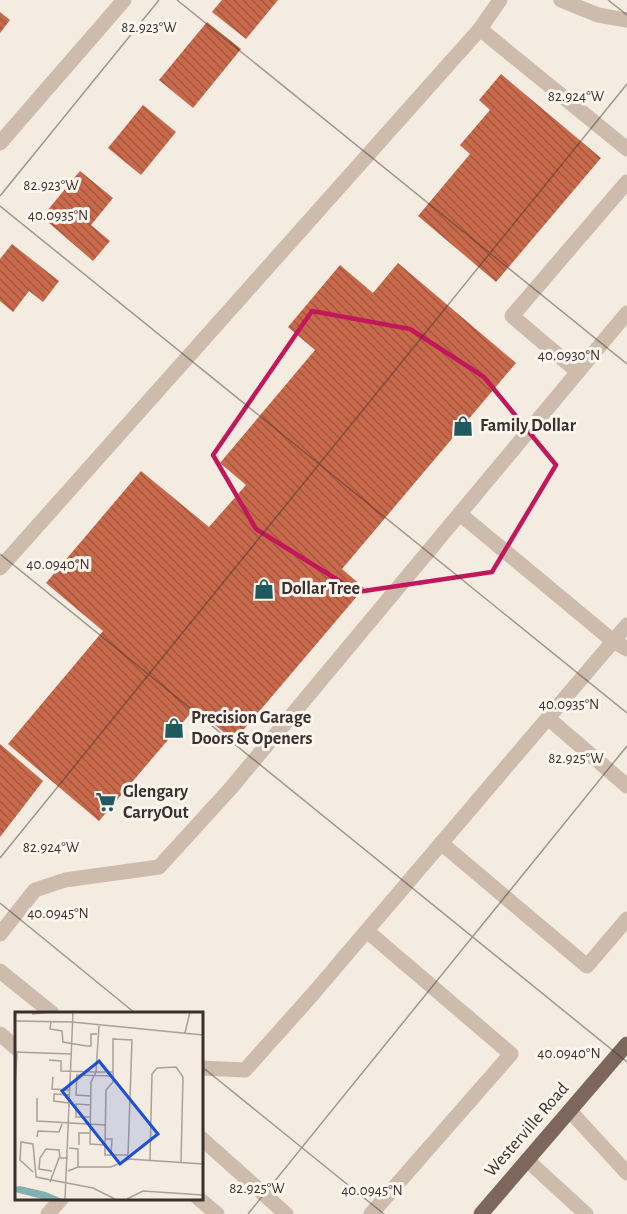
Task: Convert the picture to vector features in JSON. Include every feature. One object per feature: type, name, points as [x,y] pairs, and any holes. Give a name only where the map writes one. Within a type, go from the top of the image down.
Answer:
[{"type":"main road","name":"Westerville Road","points":[[481,1214],[627,1044]]},
{"type":"street","points":[[0,144],[124,0]]},
{"type":"street","points":[[0,568],[480,29],[500,0]]},
{"type":"street","points":[[561,0],[598,15],[627,20]]},
{"type":"street","points":[[480,29],[627,150]]},
{"type":"street","points":[[578,372],[512,316],[627,182]]},
{"type":"street","points":[[0,934],[34,890],[65,880],[159,867],[231,788],[627,313]]},
{"type":"street","points":[[460,514],[620,645]]},
{"type":"street","points":[[202,1068],[245,1070],[548,718],[620,645],[627,625]]},
{"type":"street","points":[[548,718],[627,786]]},
{"type":"street","points":[[441,843],[587,966],[627,919]]},
{"type":"street","points":[[367,931],[512,1054],[371,1214]]},
{"type":"street","points":[[0,971],[51,1012]]},
{"type":"street","points":[[0,1034],[15,1047]]},
{"type":"street","points":[[570,1111],[627,1173]]},
{"type":"street","points":[[202,1139],[286,1214]]},
{"type":"street","points":[[527,1160],[586,1214]]},
{"type":"street","points":[[48,1214],[60,1199]]},
{"type":"street","points":[[200,1199],[217,1214]]},
{"type":"highlighted area","points":[[312,311],[410,329],[484,377],[556,465],[492,572],[357,592],[256,529],[213,455]]},
{"type":"building","points":[[222,0],[278,0],[246,39],[212,12]]},
{"type":"building","points":[[0,12],[10,20],[0,33]]},
{"type":"building","points":[[207,22],[241,49],[193,108],[159,80]]},
{"type":"building","points":[[501,74],[601,158],[496,282],[418,216],[470,154],[460,145],[490,110],[479,100]]},
{"type":"building","points":[[143,105],[176,132],[141,175],[108,148]]},
{"type":"building","points":[[80,171],[113,198],[91,225],[110,241],[93,261],[42,217]]},
{"type":"building","points":[[12,244],[59,281],[43,302],[29,291],[13,312],[0,301],[0,259]]},
{"type":"building","points":[[398,263],[516,363],[342,569],[364,588],[234,741],[195,708],[99,821],[8,744],[103,631],[46,583],[141,471],[209,527],[246,485],[220,463],[315,350],[288,327],[340,265],[373,293]]},
{"type":"building","points":[[0,744],[43,781],[0,837]]},
{"type":"place","name":"Family Dollar","points":[[463,426]]},
{"type":"place","name":"Dollar Tree","points":[[264,589]]},
{"type":"place","name":"Precision Garage Doors & Openers","points":[[174,728]]},
{"type":"place","name":"Glengary CarryOut","points":[[106,802]]}]
